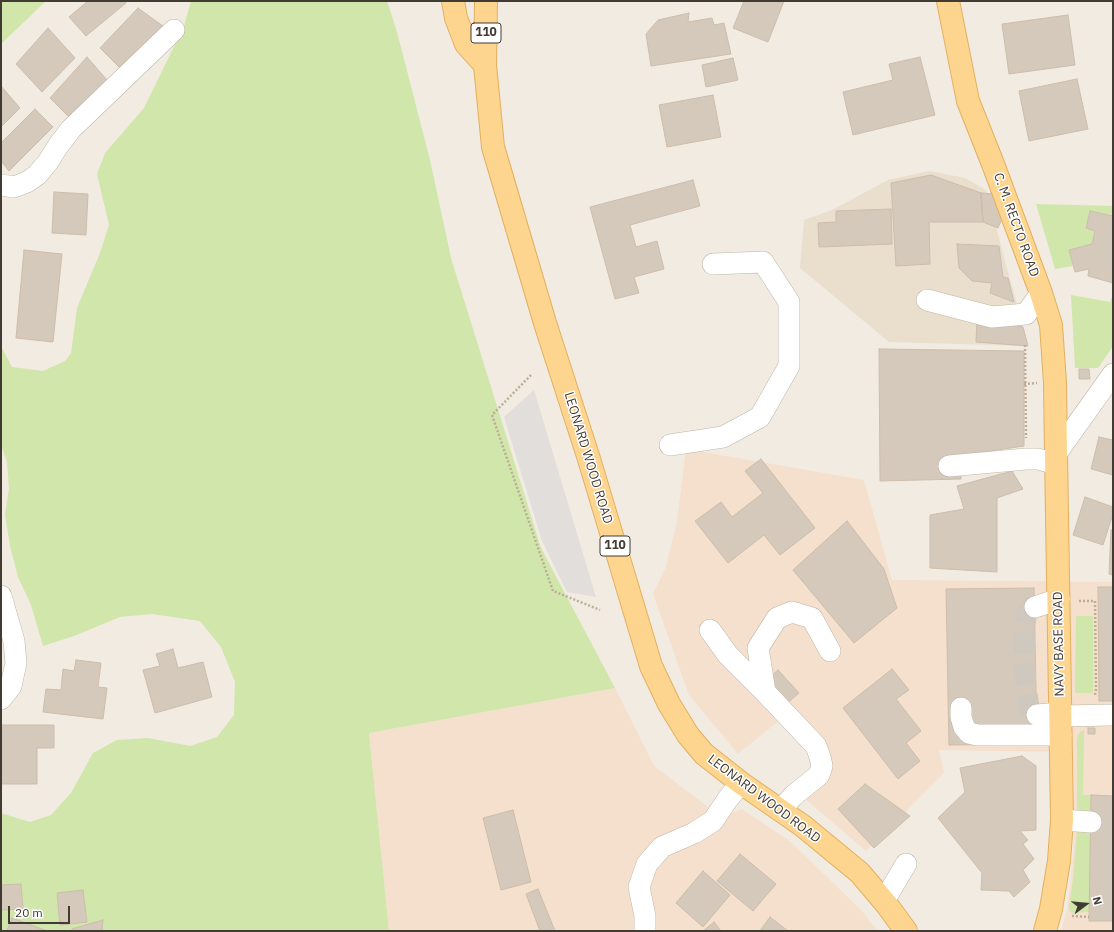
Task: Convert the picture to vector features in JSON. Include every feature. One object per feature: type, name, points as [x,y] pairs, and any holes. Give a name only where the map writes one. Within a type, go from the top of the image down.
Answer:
[{"type":"main road","points":[[452,1],[456,18],[466,44],[485,65]]},
{"type":"main road","name":"LEONARD WOOD ROAD","points":[[486,1],[485,65],[493,147],[545,323],[589,459],[651,666],[669,704],[688,735],[704,754],[741,783],[803,826],[860,873],[884,901],[906,931]]},
{"type":"main road","name":"C. M. RECTO ROAD","points":[[948,1],[968,101],[1041,293],[1051,325],[1055,383],[1056,459]]},
{"type":"main road","name":"NAVY BASE ROAD","points":[[1045,931],[1051,909],[1059,861],[1062,820],[1061,721],[1065,600],[1056,459]]},
{"type":"street","points":[[1,185],[14,187],[27,182],[37,175],[71,130],[174,30]]},
{"type":"street","points":[[670,445],[723,437],[760,417],[789,366],[789,302],[763,262],[713,264]]},
{"type":"street","points":[[927,300],[992,317],[1026,314],[1041,293]]},
{"type":"street","points":[[949,466],[1026,459],[1056,459],[1113,374]]},
{"type":"street","points":[[1,596],[14,641],[16,663],[11,686],[1,699]]},
{"type":"street","points":[[1035,607],[1065,600]]},
{"type":"street","points":[[765,692],[758,648],[777,618],[792,612],[812,618],[830,651]]},
{"type":"street","points":[[710,630],[728,655],[816,746],[822,766],[819,775],[793,796],[781,810]]},
{"type":"street","points":[[960,708],[964,727],[969,733],[977,735],[1061,721],[1113,715]]},
{"type":"street","points":[[1037,715],[1061,721]]},
{"type":"street","points":[[645,931],[645,916],[639,887],[647,864],[662,847],[694,833],[713,821],[741,783]]},
{"type":"street","points":[[1062,820],[1091,822]]},
{"type":"street","points":[[884,901],[906,864]]},
{"type":"path","points":[[1025,345],[1026,436]]},
{"type":"path","points":[[530,376],[492,415],[553,592],[600,610]]},
{"type":"path","points":[[1024,384],[1037,383]]},
{"type":"path","points":[[1065,600],[1095,601],[1095,695]]},
{"type":"path","points":[[1072,916],[1089,917]]},
{"type":"shaded area","points":[[929,171],[965,178],[986,190],[1028,346],[889,342],[800,268],[804,220],[832,210],[888,180]]},
{"type":"shaded area","points":[[534,390],[596,597],[567,592],[542,541],[504,417]]},
{"type":"shaded area","points":[[686,449],[864,480],[892,580],[1113,582],[1113,931],[1061,931],[1067,909],[1074,837],[1073,752],[939,750],[944,773],[866,851],[803,797],[822,780],[787,714],[738,754],[689,695],[653,594],[666,567],[677,521]]},
{"type":"shaded area","points":[[615,688],[654,766],[721,817],[742,809],[791,842],[863,912],[877,931],[389,931],[369,733]]},
{"type":"green space","points":[[1,1],[46,1],[1,44]]},
{"type":"green space","points":[[191,1],[387,1],[397,32],[430,160],[451,258],[541,548],[615,688],[369,733],[389,931],[1,931],[1,813],[30,822],[51,815],[71,793],[93,753],[117,740],[148,738],[190,746],[217,737],[234,715],[235,682],[221,647],[200,621],[152,614],[120,617],[74,636],[43,646],[31,605],[18,577],[10,546],[5,515],[9,488],[7,462],[1,445],[1,346],[12,367],[43,371],[65,361],[71,353],[77,308],[100,253],[109,225],[97,174],[105,153],[144,108],[184,26]]},
{"type":"green space","points":[[1036,204],[1113,206],[1113,216],[1090,211],[1086,228],[1095,231],[1092,244],[1069,250],[1073,266],[1055,269]]},
{"type":"green space","points":[[1113,293],[1113,346],[1098,368],[1075,368],[1071,295],[1110,302]]},
{"type":"green space","points":[[1076,616],[1093,616],[1093,693],[1075,693]]},
{"type":"green space","points":[[1084,730],[1083,795],[1091,795],[1091,816],[1077,817],[1077,738],[1080,732]]},
{"type":"green space","points":[[1077,832],[1091,833],[1089,912],[1072,913],[1070,912],[1069,908]]},
{"type":"building","points":[[88,1],[124,1],[126,3],[86,36],[69,17]]},
{"type":"building","points":[[744,1],[784,1],[768,42],[733,28]]},
{"type":"building","points":[[138,8],[163,26],[119,67],[100,48]]},
{"type":"building","points":[[689,13],[688,22],[712,18],[714,25],[724,23],[731,54],[651,66],[646,34],[658,20]]},
{"type":"building","points":[[1068,15],[1075,65],[1009,74],[1002,24]]},
{"type":"building","points":[[48,28],[75,58],[42,92],[16,64]]},
{"type":"building","points":[[87,57],[107,80],[68,116],[50,98]]},
{"type":"building","points":[[920,57],[935,115],[853,135],[843,92],[893,80],[889,64]]},
{"type":"building","points":[[733,58],[738,80],[706,87],[702,65]]},
{"type":"building","points":[[1077,79],[1088,129],[1029,141],[1019,91]]},
{"type":"building","points":[[1,86],[20,108],[1,127]]},
{"type":"building","points":[[713,95],[721,137],[667,147],[659,105]]},
{"type":"building","points":[[35,109],[53,127],[9,171],[1,161],[1,143]]},
{"type":"building","points":[[931,175],[981,193],[983,222],[929,222],[930,264],[896,266],[891,183]]},
{"type":"building","points":[[693,180],[700,206],[630,225],[636,247],[657,241],[664,269],[634,277],[639,293],[615,299],[590,207]]},
{"type":"building","points":[[54,192],[88,194],[86,235],[52,233]]},
{"type":"building","points":[[981,193],[994,194],[1004,214],[998,228],[983,222]]},
{"type":"building","points":[[891,209],[892,244],[819,247],[818,223],[836,222],[836,211]]},
{"type":"building","points":[[1090,211],[1113,216],[1113,283],[1088,276],[1089,269],[1075,272],[1069,250],[1092,244],[1095,231],[1086,228]]},
{"type":"building","points":[[957,244],[999,246],[1003,277],[1008,278],[1014,302],[990,293],[992,283],[972,281],[959,268]]},
{"type":"building","points":[[24,250],[62,254],[53,342],[16,338]]},
{"type":"building","points":[[977,320],[1023,327],[1028,346],[976,342]]},
{"type":"building","points":[[879,349],[1024,351],[1024,446],[949,457],[961,474],[961,479],[880,481]]},
{"type":"building","points":[[1079,369],[1089,369],[1090,379],[1079,379]]},
{"type":"building","points":[[1099,437],[1113,440],[1113,475],[1091,469]]},
{"type":"building","points":[[761,459],[815,528],[780,555],[764,535],[728,563],[695,521],[721,502],[732,517],[763,493],[745,471]]},
{"type":"building","points":[[1012,471],[1023,489],[997,498],[997,572],[930,568],[930,515],[964,509],[957,486]]},
{"type":"building","points":[[1085,497],[1113,507],[1113,514],[1103,545],[1073,535]]},
{"type":"building","points":[[847,521],[884,569],[897,608],[854,643],[793,570]]},
{"type":"building","points":[[1111,530],[1113,530],[1113,575],[1109,574]]},
{"type":"building","points":[[1098,587],[1113,587],[1113,701],[1099,701]]},
{"type":"building","points":[[1034,588],[1037,744],[949,745],[946,589]]},
{"type":"building","points":[[173,649],[178,668],[203,662],[212,697],[155,713],[143,670],[160,666],[156,654]]},
{"type":"building","points":[[76,660],[101,663],[98,687],[107,688],[103,719],[43,712],[46,689],[61,690],[63,669],[74,671]]},
{"type":"building","points":[[892,669],[909,690],[896,699],[921,731],[906,743],[920,761],[898,779],[843,708]]},
{"type":"building","points":[[778,670],[799,693],[785,705],[764,682]]},
{"type":"building","points":[[1,725],[54,725],[54,748],[37,748],[37,784],[1,784]]},
{"type":"building","points":[[1088,728],[1095,728],[1095,734],[1088,734]]},
{"type":"building","points":[[1022,756],[1036,766],[1036,830],[1020,831],[1028,840],[1023,844],[1034,859],[1023,870],[1030,882],[1014,897],[1009,891],[981,890],[982,873],[938,818],[965,792],[960,768]]},
{"type":"building","points":[[865,784],[910,816],[874,848],[838,809]]},
{"type":"building","points":[[1091,795],[1113,796],[1113,921],[1089,921]]},
{"type":"building","points":[[513,810],[531,882],[501,890],[483,818]]},
{"type":"building","points":[[740,854],[776,884],[753,911],[717,881]]},
{"type":"building","points":[[703,871],[730,895],[703,927],[676,903]]},
{"type":"building","points":[[21,884],[23,909],[1,910],[1,885]]},
{"type":"building","points":[[538,889],[555,931],[540,931],[526,894]]},
{"type":"building","points":[[83,890],[87,922],[60,925],[57,893]]},
{"type":"building","points":[[770,917],[788,931],[760,931]]},
{"type":"building","points":[[12,918],[47,931],[7,931]]},
{"type":"building","points":[[103,920],[102,931],[72,931],[72,929]]},
{"type":"building","points":[[714,922],[721,931],[703,931]]},
{"type":"tunnel","points":[[1035,607],[1030,608],[1027,612],[1024,654],[1029,707],[1032,715],[1037,715]]}]
